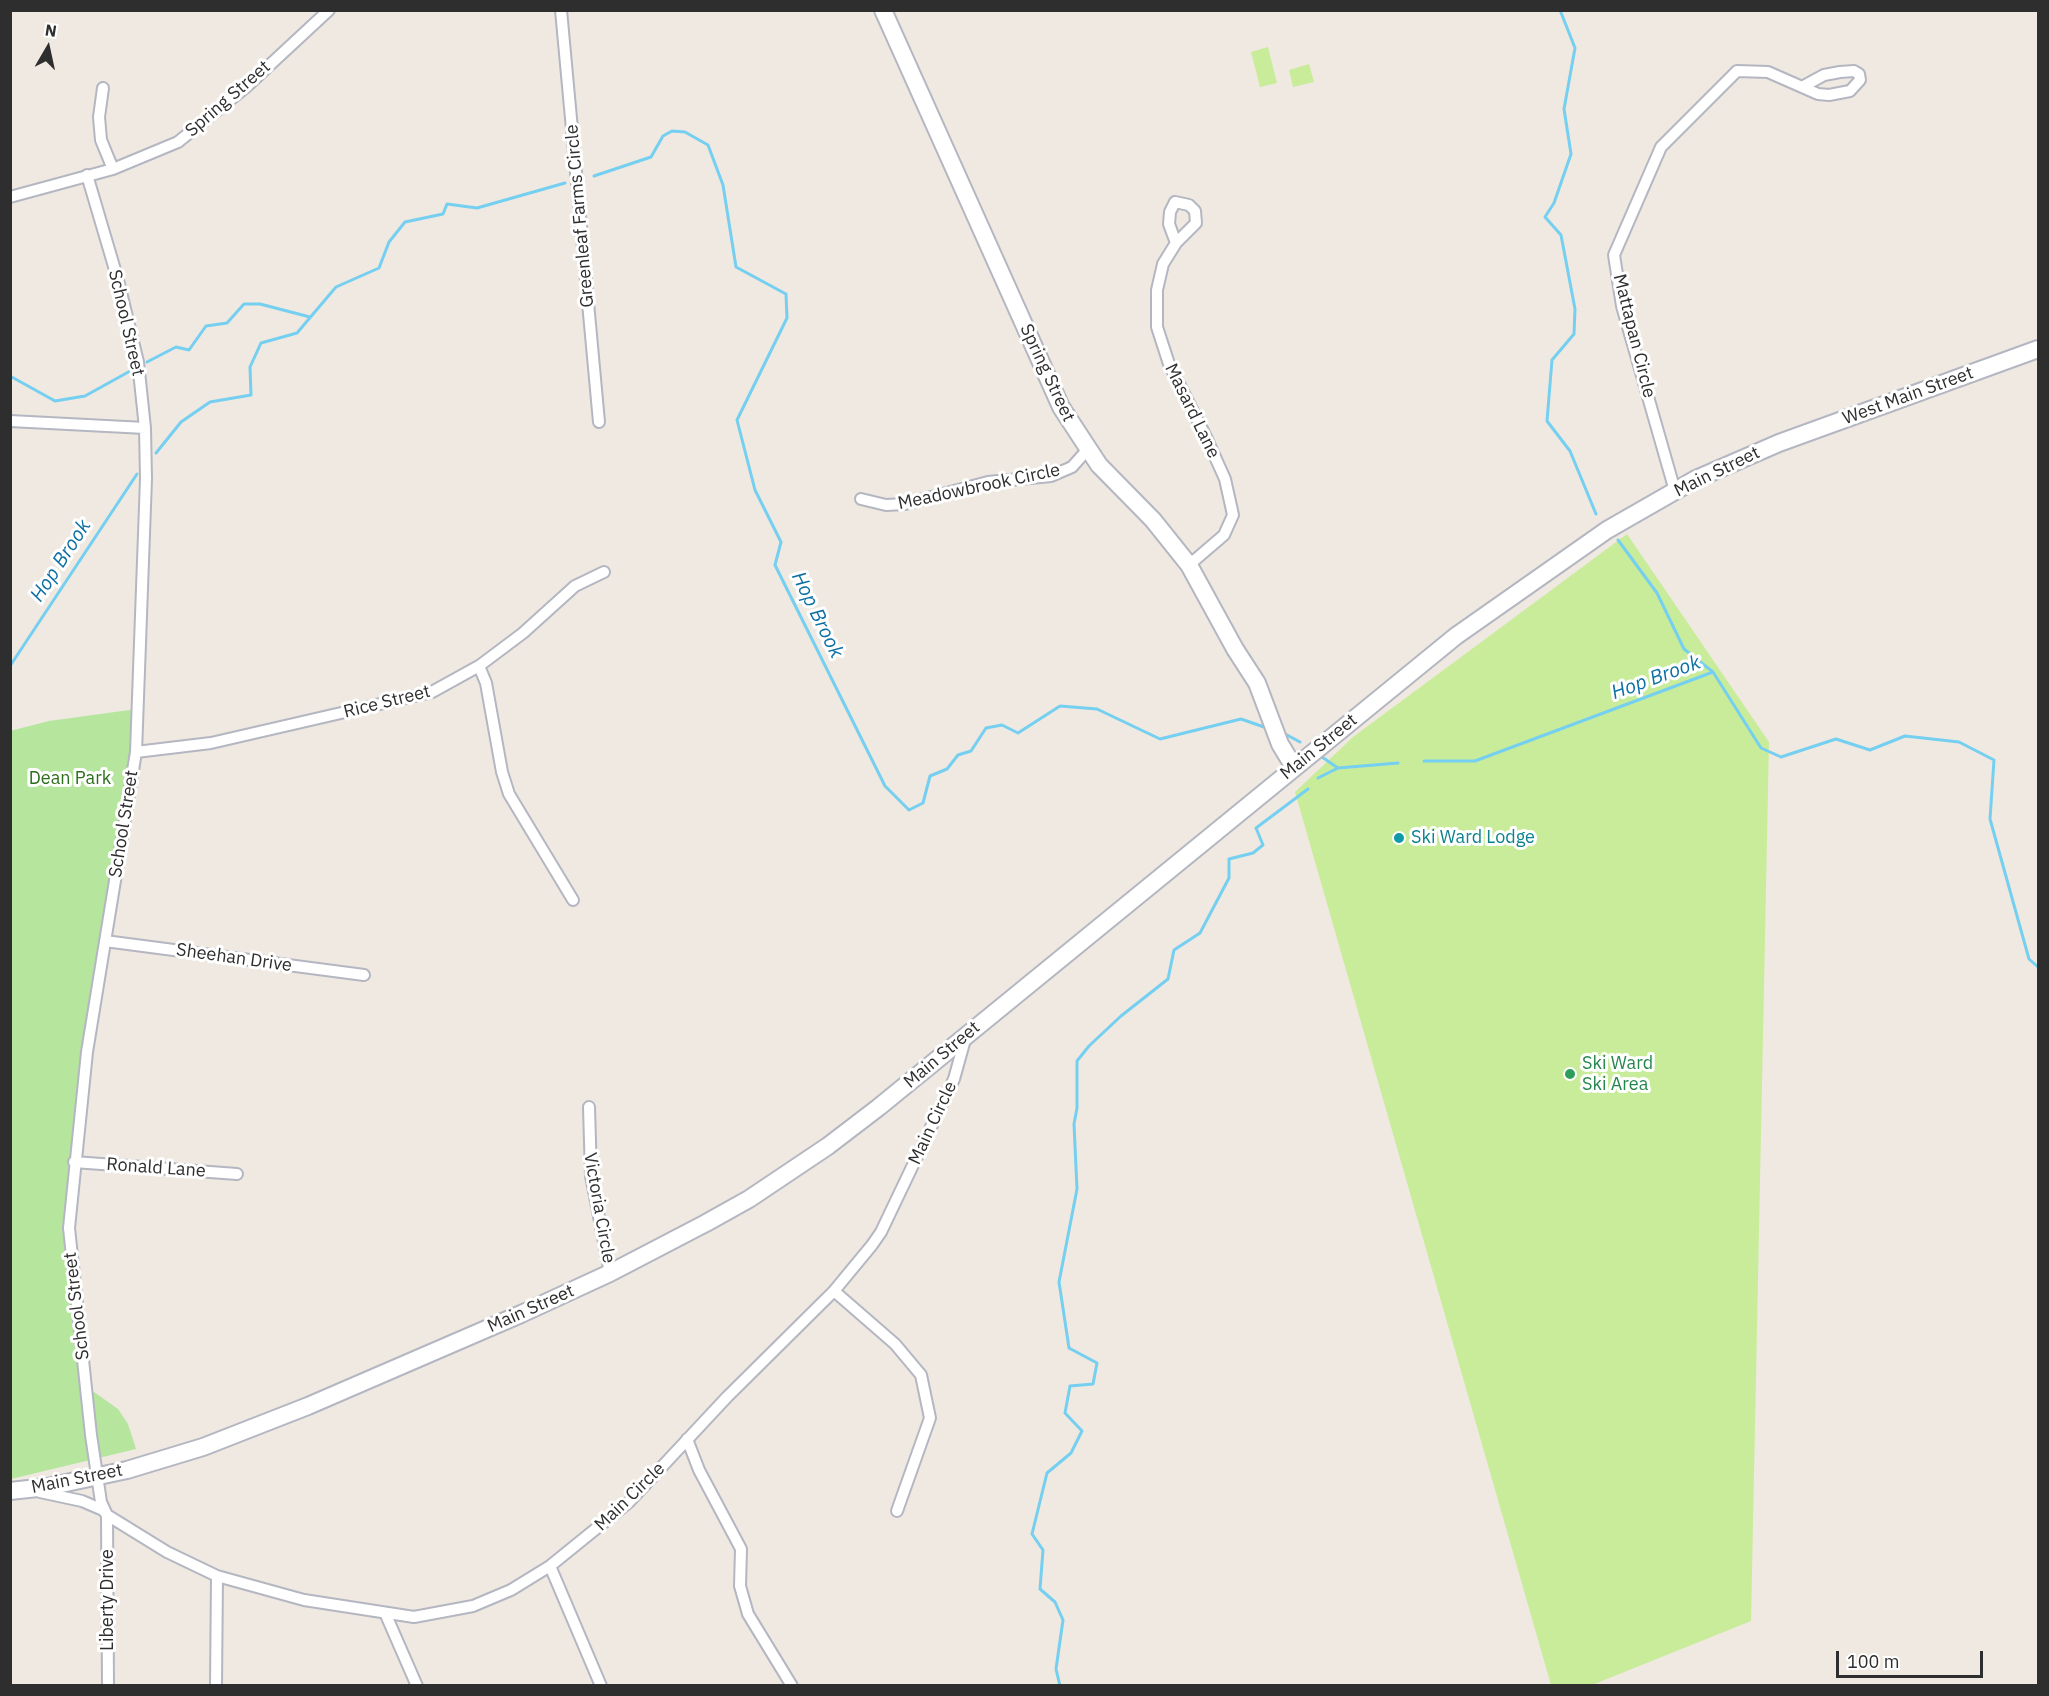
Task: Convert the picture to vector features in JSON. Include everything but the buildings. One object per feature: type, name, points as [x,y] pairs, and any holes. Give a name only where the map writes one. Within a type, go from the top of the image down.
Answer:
[{"type":"main road","name":"Spring Street","points":[[883,10],[1061,407],[1099,465],[1153,520],[1189,565],[1235,649],[1257,683],[1280,744],[1294,767]]},
{"type":"main road","name":"West Main Street","points":[[1779,443],[2038,349]]},
{"type":"main road","name":"Main Street","points":[[16,1491],[141,1466],[203,1447],[306,1407],[610,1273],[749,1198],[828,1146],[1456,636],[1607,530],[1675,491],[1779,443]]},
{"type":"street","name":"Spring Street","points":[[10,197],[113,169],[156,153],[199,127],[330,10]]},
{"type":"street","name":"Greenleaf Farms Circle","points":[[561,10],[599,422]]},
{"type":"street","name":"Mattapan Circle","points":[[1675,491],[1622,306],[1614,255],[1661,147],[1737,71],[1768,72],[1802,87],[1818,94],[1850,92],[1860,80],[1859,74],[1854,71],[1824,75],[1802,87]]},
{"type":"street","points":[[103,88],[99,117],[101,140],[113,169]]},
{"type":"street","name":"School Street","points":[[87,175],[131,328],[138,362],[145,428],[143,611],[136,752],[87,1052],[69,1219],[70,1248],[91,1435],[98,1475]]},
{"type":"street","name":"Masard Lane","points":[[1176,243],[1163,264],[1157,290],[1157,327],[1168,364],[1207,438],[1225,479],[1233,515],[1224,535],[1189,565]]},
{"type":"street","points":[[10,421],[145,428]]},
{"type":"street","name":"Meadowbrook Circle","points":[[861,499],[886,505],[905,504],[988,482],[1051,476],[1072,467],[1088,449]]},
{"type":"street","name":"Rice Street","points":[[136,752],[211,743],[417,697],[444,686],[479,666],[523,633],[575,586],[604,572]]},
{"type":"street","points":[[479,666],[486,683],[502,772],[509,794],[573,900]]},
{"type":"street","name":"Sheehan Drive","points":[[105,941],[364,975]]},
{"type":"street","name":"Main Circle","points":[[16,1491],[75,1499],[103,1510],[107,1515],[167,1552],[217,1576],[300,1599],[386,1615],[414,1617],[473,1606],[511,1590],[550,1566],[629,1502],[687,1439],[834,1291],[881,1232],[954,1079],[966,1035]]},
{"type":"street","name":"Victoria Circle","points":[[589,1107],[591,1176],[610,1273]]},
{"type":"street","name":"Ronald Lane","points":[[74,1162],[237,1174]]},
{"type":"street","points":[[834,1291],[895,1344],[921,1375],[930,1418],[897,1511]]},
{"type":"street","points":[[687,1439],[699,1470],[741,1549],[740,1586],[748,1614],[792,1686]]},
{"type":"street","points":[[98,1475],[101,1502],[107,1515]]},
{"type":"street","name":"Liberty Drive","points":[[107,1515],[108,1686]]},
{"type":"street","points":[[550,1566],[601,1686]]},
{"type":"street","points":[[216,1686],[217,1576]]},
{"type":"street","points":[[386,1615],[417,1686]]},
{"type":"green space","points":[[1268,47],[1277,83],[1260,87],[1251,52]]},
{"type":"green space","points":[[1309,64],[1314,82],[1293,87],[1289,70]]},
{"type":"green space","name":"Ski Ward Ski Area","points":[[1627,534],[1769,742],[1751,1621],[1592,1685],[1551,1685],[1295,792],[1353,737]]},
{"type":"green space","name":"Dean Park","points":[[137,709],[134,750],[67,1185],[65,1230],[87,1387],[118,1409],[128,1424],[136,1449],[11,1479],[10,731],[49,721]]},
{"type":"waterway","points":[[1560,10],[1575,48],[1564,109],[1571,154],[1554,203],[1545,217],[1561,235],[1575,309],[1574,334],[1552,360],[1547,421],[1570,451],[1596,514]]},
{"type":"waterway","name":"Hop Brook","points":[[594,176],[651,157],[663,136],[672,131],[685,132],[708,145],[723,185],[736,267],[786,294],[787,318],[737,420],[755,490],[781,542],[775,565],[885,786],[909,810],[923,803],[930,776],[947,769],[958,755],[971,751],[986,728],[1002,725],[1018,733],[1060,706],[1097,709],[1160,739],[1241,719],[1264,727]]},
{"type":"waterway","name":"Hop Brook","points":[[156,453],[181,422],[210,402],[251,395],[250,367],[261,343],[297,333],[336,287],[379,268],[389,242],[405,222],[443,214],[447,204],[477,208],[565,183]]},
{"type":"waterway","points":[[147,362],[176,347],[189,350],[206,326],[227,323],[244,304],[260,304],[310,317]]},
{"type":"waterway","points":[[10,376],[55,401],[85,396],[132,370]]},
{"type":"waterway","name":"Hop Brook","points":[[10,666],[137,474]]},
{"type":"waterway","points":[[1618,540],[1657,593],[1684,649],[1713,672]]},
{"type":"waterway","name":"Hop Brook","points":[[1424,761],[1475,761],[1713,672],[1761,748],[1781,757],[1836,739],[1870,750],[1905,736],[1959,742],[1994,760],[1990,819],[2029,959],[2038,967]]},
{"type":"waterway","name":"Hop Brook","points":[[1287,735],[1300,742]]},
{"type":"waterway","name":"Hop Brook","points":[[1322,757],[1338,768],[1398,763]]},
{"type":"waterway","points":[[1318,778],[1338,768]]},
{"type":"waterway","points":[[1060,1686],[1056,1669],[1063,1620],[1055,1602],[1040,1589],[1043,1550],[1032,1534],[1047,1473],[1071,1453],[1082,1431],[1065,1413],[1070,1386],[1093,1384],[1097,1363],[1069,1348],[1059,1282],[1077,1189],[1074,1124],[1077,1108],[1077,1061],[1089,1046],[1121,1016],[1168,979],[1174,950],[1200,933],[1229,878],[1229,859],[1253,853],[1263,845],[1256,828],[1308,789]]},
{"type":"place","name":"Ski Ward Lodge","points":[[1399,838]]},
{"type":"place","name":"Ski Ward Ski Area","points":[[1570,1074]]}]
